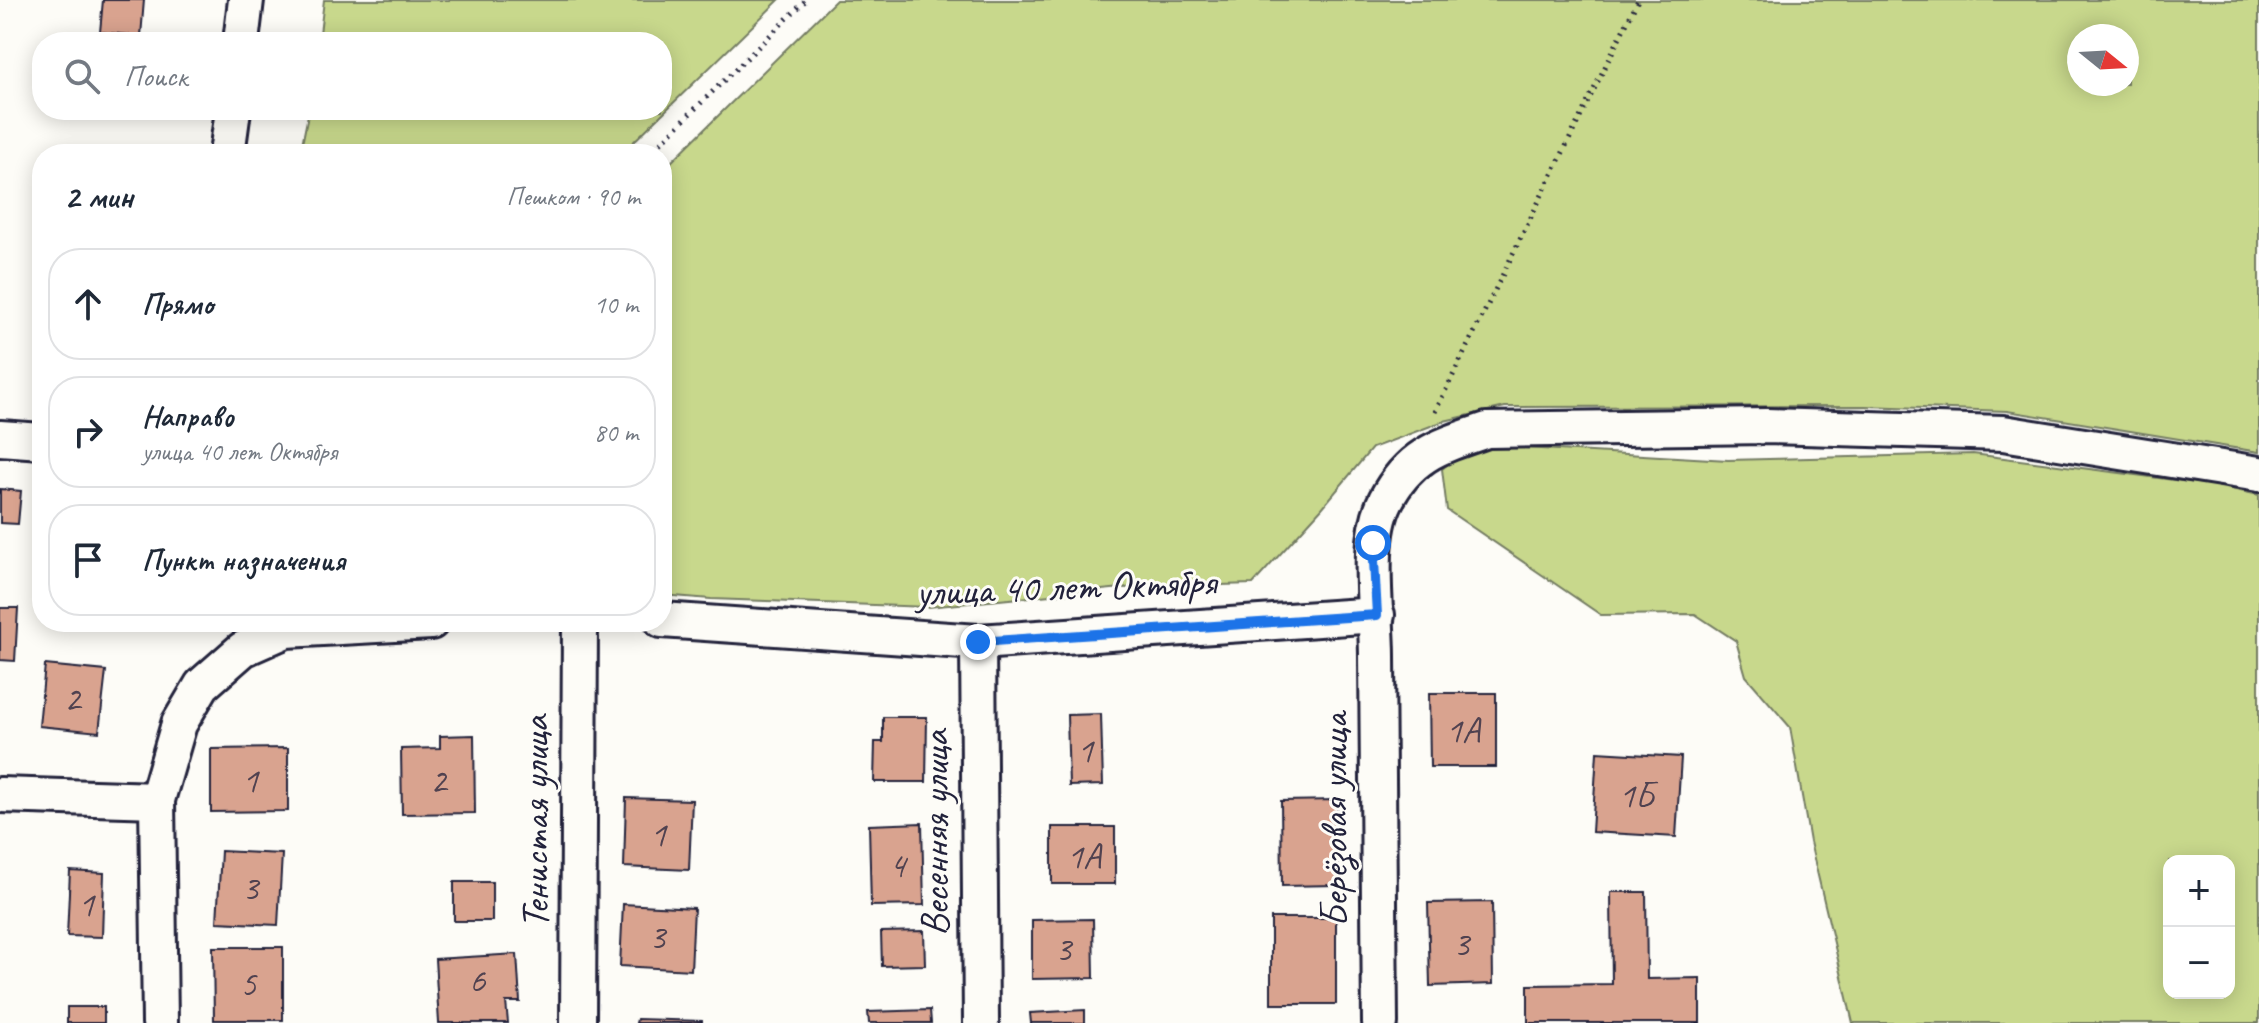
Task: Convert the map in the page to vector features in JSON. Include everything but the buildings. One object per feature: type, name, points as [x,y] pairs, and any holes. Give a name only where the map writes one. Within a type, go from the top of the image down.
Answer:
[{"type":"street","points":[[242,32],[246,0]]},
{"type":"street","points":[[228,144],[232,120]]},
{"type":"street","points":[[1409,465],[1444,445],[1487,430],[1767,426],[2003,433],[2259,474]]},
{"type":"street","points":[[0,438],[32,440]]},
{"type":"street","name":"Берёзовая улица","points":[[1380,1023],[1377,615],[1373,543],[1385,502],[1409,465]]},
{"type":"street","name":"улица 40 лет Октября","points":[[672,621],[978,642],[1377,615]]},
{"type":"street","points":[[160,1023],[157,800],[179,724],[202,685],[243,649],[281,632]]},
{"type":"street","name":"Тенистая улица","points":[[578,1023],[580,632]]},
{"type":"street","name":"Весенняя улица","points":[[978,642],[981,1023]]},
{"type":"street","points":[[0,795],[157,800]]},
{"type":"path","points":[[659,144],[806,0]]},
{"type":"path","points":[[1409,465],[1638,0]]},
{"type":"green space","points":[[324,0],[779,0],[672,104],[672,32],[320,32]]},
{"type":"green space","points":[[836,0],[2259,0],[2259,452],[2007,411],[1865,406],[1505,407],[1444,421],[1372,448],[1253,584],[1122,588],[928,607],[672,596],[672,161]]},
{"type":"green space","points":[[307,120],[656,120],[631,144],[302,144]]},
{"type":"green space","points":[[1471,445],[1728,460],[1973,454],[2213,485],[2259,495],[2259,1023],[1853,1023],[1810,842],[1790,727],[1746,676],[1736,641],[1695,614],[1601,615],[1447,510],[1442,469]]},
{"type":"route","points":[[978,642],[1377,615],[1373,543]]}]
